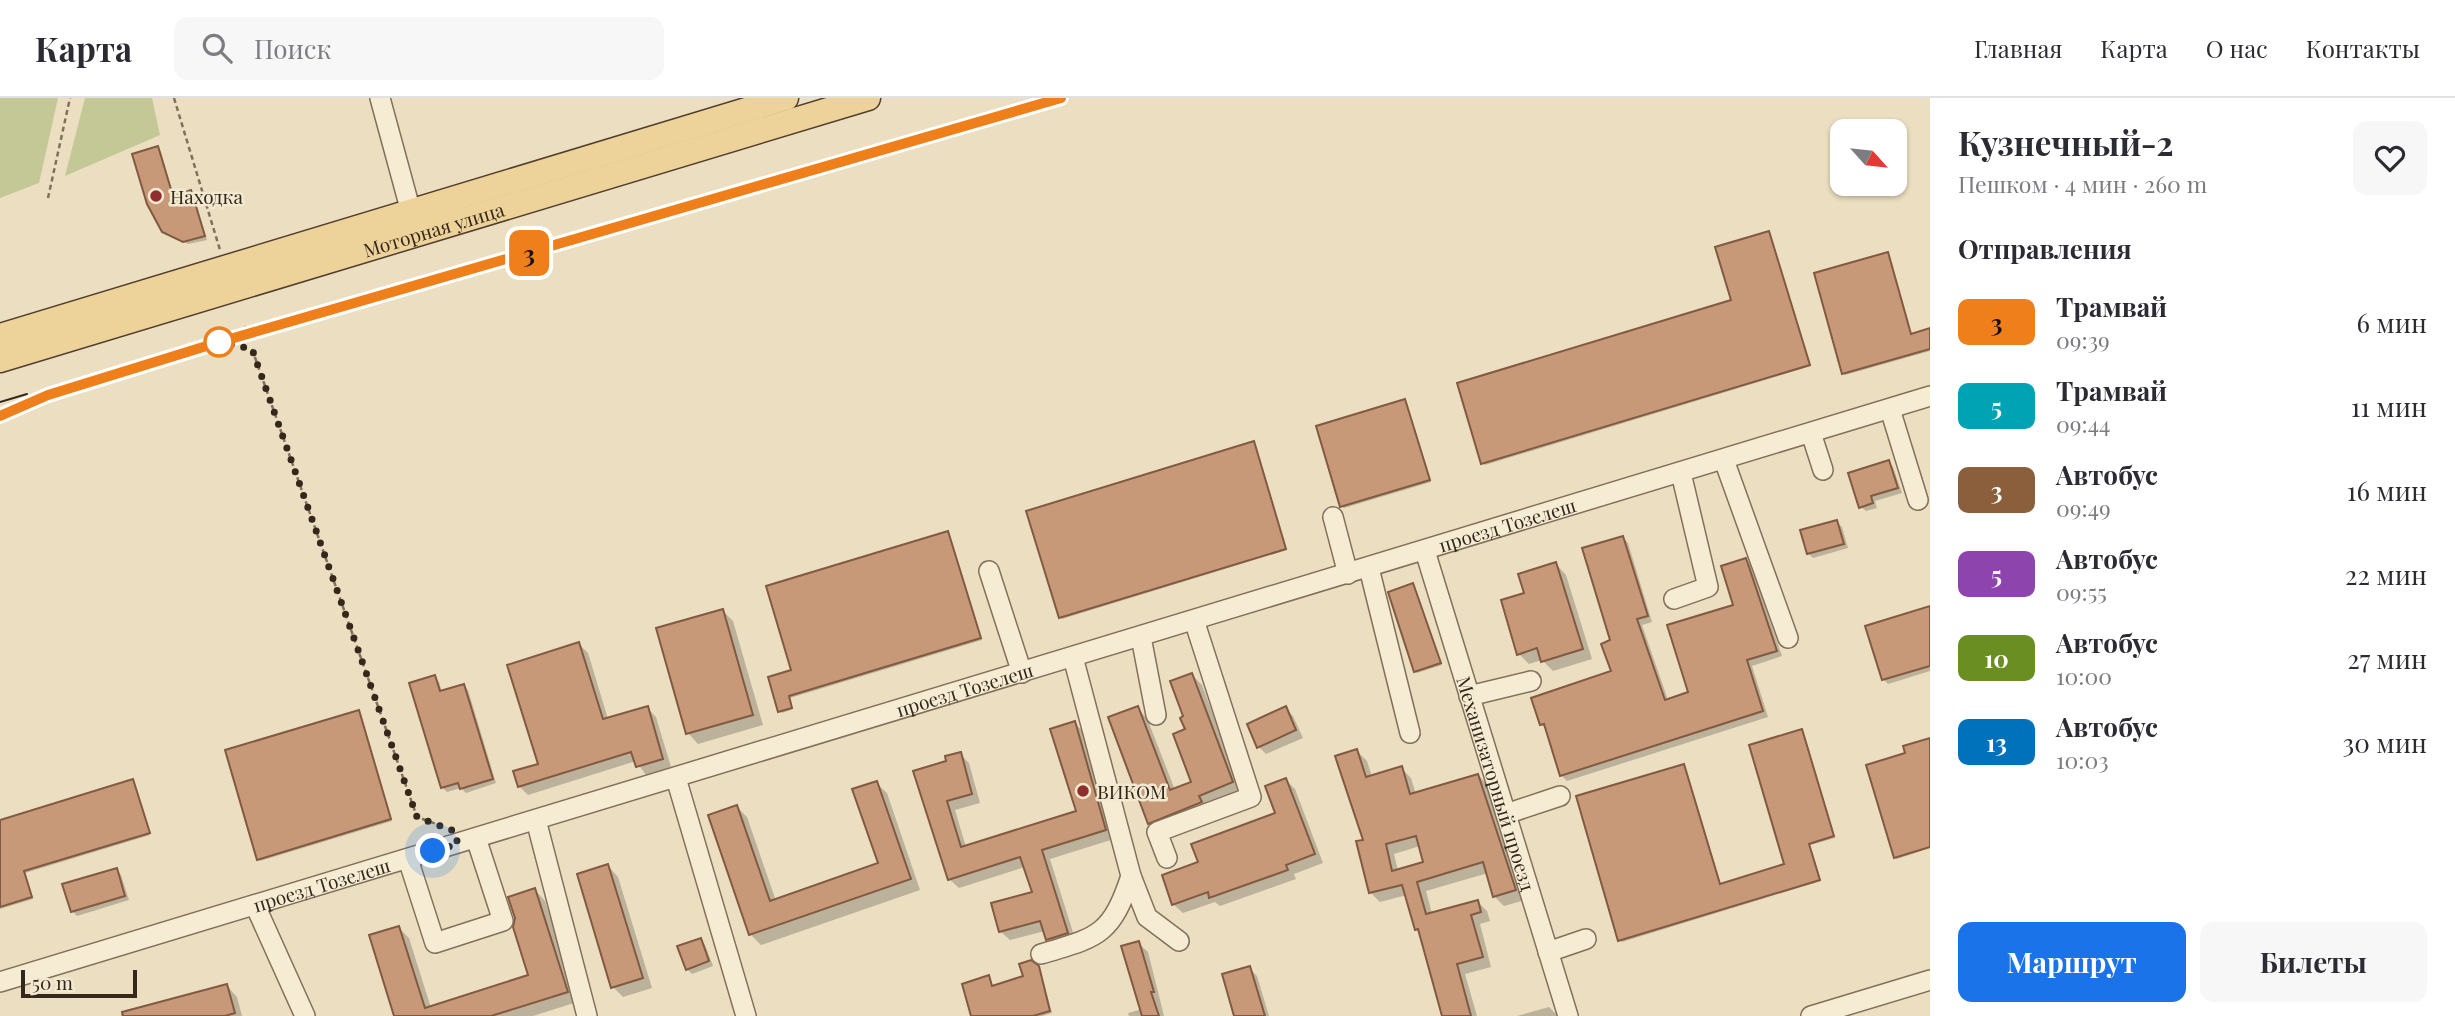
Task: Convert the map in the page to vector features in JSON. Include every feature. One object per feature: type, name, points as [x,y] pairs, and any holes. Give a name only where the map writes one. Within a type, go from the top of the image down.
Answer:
[{"type":"main road","name":"Моторная улица","points":[[0,360],[764,117],[786,98]]},
{"type":"main road","name":"Моторная улица","points":[[0,336],[411,212],[764,117],[869,98]]},
{"type":"street","points":[[380,98],[411,212]]},
{"type":"street","name":"проезд Тозелеш","points":[[0,982],[1930,396]]},
{"type":"street","points":[[1890,409],[1919,500]]},
{"type":"street","points":[[1811,433],[1823,470]]},
{"type":"street","points":[[1724,460],[1788,638]]},
{"type":"street","points":[[1674,599],[1708,587],[1681,473]]},
{"type":"street","points":[[1333,517],[1348,574]]},
{"type":"street","name":"Механизаторный проезд","points":[[1425,551],[1568,1016]]},
{"type":"street","points":[[1369,568],[1409,733]]},
{"type":"street","points":[[989,570],[1022,673]]},
{"type":"street","points":[[1167,858],[1157,832],[1251,797],[1194,621]]},
{"type":"street","points":[[1141,637],[1156,715]]},
{"type":"street","points":[[1073,657],[1131,876],[1147,917],[1179,941]]},
{"type":"street","points":[[1469,696],[1531,681]]},
{"type":"street","points":[[676,778],[746,1016]]},
{"type":"street","points":[[1506,814],[1560,796]]},
{"type":"street","points":[[536,820],[587,1016]]},
{"type":"street","points":[[408,859],[435,943],[503,921],[467,841]]},
{"type":"street","points":[[1041,954],[1088,940],[1109,925],[1125,895],[1131,876]]},
{"type":"street","points":[[255,905],[305,1016]]},
{"type":"street","points":[[1548,952],[1586,939]]},
{"type":"street","points":[[1811,1016],[1930,979]]},
{"type":"path","points":[[48,198],[70,98]]},
{"type":"path","points":[[174,98],[215,236],[228,267]]},
{"type":"path","points":[[215,236],[221,234]]},
{"type":"path","points":[[245,326],[249,340]]},
{"type":"path","points":[[252,349],[417,817],[454,831],[467,841]]},
{"type":"green space","points":[[0,98],[58,98],[39,183],[0,198]]},
{"type":"green space","points":[[85,98],[152,98],[160,135],[65,176]]},
{"type":"building","points":[[158,146],[173,196],[191,190],[205,236],[183,242],[162,232],[147,204],[132,154]]},
{"type":"building","points":[[1769,231],[1810,365],[1481,464],[1457,383],[1731,300],[1715,247]]},
{"type":"building","points":[[1888,252],[1911,334],[1930,328],[1930,349],[1842,374],[1814,273]]},
{"type":"building","points":[[1405,399],[1430,480],[1340,507],[1316,426]]},
{"type":"building","points":[[1254,441],[1286,549],[1059,618],[1026,511]]},
{"type":"building","points":[[1889,460],[1898,488],[1871,496],[1873,503],[1859,508],[1848,473]]},
{"type":"building","points":[[1837,520],[1844,544],[1807,554],[1800,530]]},
{"type":"building","points":[[948,531],[981,638],[789,696],[792,708],[778,712],[768,677],[791,670],[766,586]]},
{"type":"building","points":[[1623,536],[1648,616],[1637,619],[1665,700],[1688,692],[1667,625],[1733,605],[1721,566],[1746,558],[1777,651],[1747,660],[1763,711],[1560,776],[1544,724],[1540,725],[1531,698],[1611,671],[1601,644],[1610,640],[1582,548]]},
{"type":"building","points":[[1556,562],[1583,649],[1541,662],[1537,648],[1517,655],[1501,600],[1524,593],[1518,574]]},
{"type":"building","points":[[1413,583],[1441,663],[1414,672],[1388,592]]},
{"type":"building","points":[[1930,606],[1930,666],[1882,680],[1865,626]]},
{"type":"building","points":[[723,609],[753,715],[686,734],[656,628]]},
{"type":"building","points":[[579,642],[603,719],[648,706],[663,759],[636,767],[631,752],[518,787],[513,771],[538,764],[507,665]]},
{"type":"building","points":[[1192,673],[1233,782],[1199,796],[1202,802],[1148,824],[1108,717],[1138,706],[1170,790],[1191,782],[1173,734],[1185,729],[1170,681]]},
{"type":"building","points":[[435,675],[440,691],[464,684],[493,779],[460,789],[458,783],[441,788],[409,683]]},
{"type":"building","points":[[1286,706],[1296,730],[1257,748],[1247,724]]},
{"type":"building","points":[[359,710],[391,819],[257,860],[225,750]]},
{"type":"building","name":"ВИКОМ","points":[[1075,721],[1106,830],[1042,850],[1068,933],[1046,940],[1040,921],[999,932],[991,903],[1032,892],[1020,857],[948,880],[913,771],[946,761],[945,756],[961,752],[972,794],[947,801],[961,847],[1076,811],[1050,729]]},
{"type":"building","points":[[1802,729],[1834,836],[1809,844],[1820,880],[1618,941],[1576,796],[1684,764],[1720,884],[1784,864],[1749,745]]},
{"type":"building","points":[[1930,738],[1930,847],[1894,858],[1866,765],[1905,753],[1903,746]]},
{"type":"building","points":[[1357,749],[1366,777],[1402,766],[1410,794],[1478,774],[1516,890],[1493,897],[1483,862],[1417,882],[1426,914],[1478,900],[1481,912],[1471,915],[1483,957],[1457,964],[1471,1016],[1442,1016],[1418,929],[1415,930],[1402,885],[1369,893],[1356,841],[1363,840],[1335,756]],"holes":[[[1416,836],[1423,862],[1392,871],[1386,844]]]},
{"type":"building","points":[[1286,778],[1315,854],[1286,865],[1288,870],[1209,898],[1208,892],[1172,905],[1162,875],[1198,862],[1191,844],[1275,813],[1265,786]]},
{"type":"building","points":[[133,779],[150,833],[24,871],[32,897],[0,907],[0,820]]},
{"type":"building","points":[[877,781],[911,879],[749,935],[708,815],[737,805],[770,901],[878,863],[852,789]]},
{"type":"building","points":[[608,864],[643,978],[611,988],[577,874]]},
{"type":"building","points":[[117,868],[125,896],[71,912],[62,884]]},
{"type":"building","points":[[535,888],[568,992],[491,1016],[394,1016],[369,935],[399,926],[425,1008],[528,975],[513,927],[515,918],[508,897]]},
{"type":"building","points":[[701,938],[709,961],[686,970],[677,946]]},
{"type":"building","points":[[1139,941],[1159,1016],[1142,1016],[1121,946]]},
{"type":"building","points":[[1031,960],[1039,966],[1050,1011],[1033,1016],[971,1016],[962,984],[989,975],[992,986],[1023,976],[1019,964]]},
{"type":"building","points":[[1250,966],[1265,1016],[1234,1016],[1222,974]]},
{"type":"building","points":[[227,984],[235,1013],[225,1016],[123,1016],[122,1012]]},
{"type":"tram line","points":[[0,416],[48,395],[213,344],[1061,98]]},
{"type":"tram line","name":"3","points":[[0,416],[48,395],[213,344],[1061,98]]},
{"type":"tram line","points":[[0,402],[27,394]]},
{"type":"place","name":"Находка","points":[[156,196]]},
{"type":"place","name":"ВИКОМ","points":[[1083,791]]},
{"type":"route","points":[[219,342],[252,349],[417,817],[454,831],[458,844],[433,851]]}]
